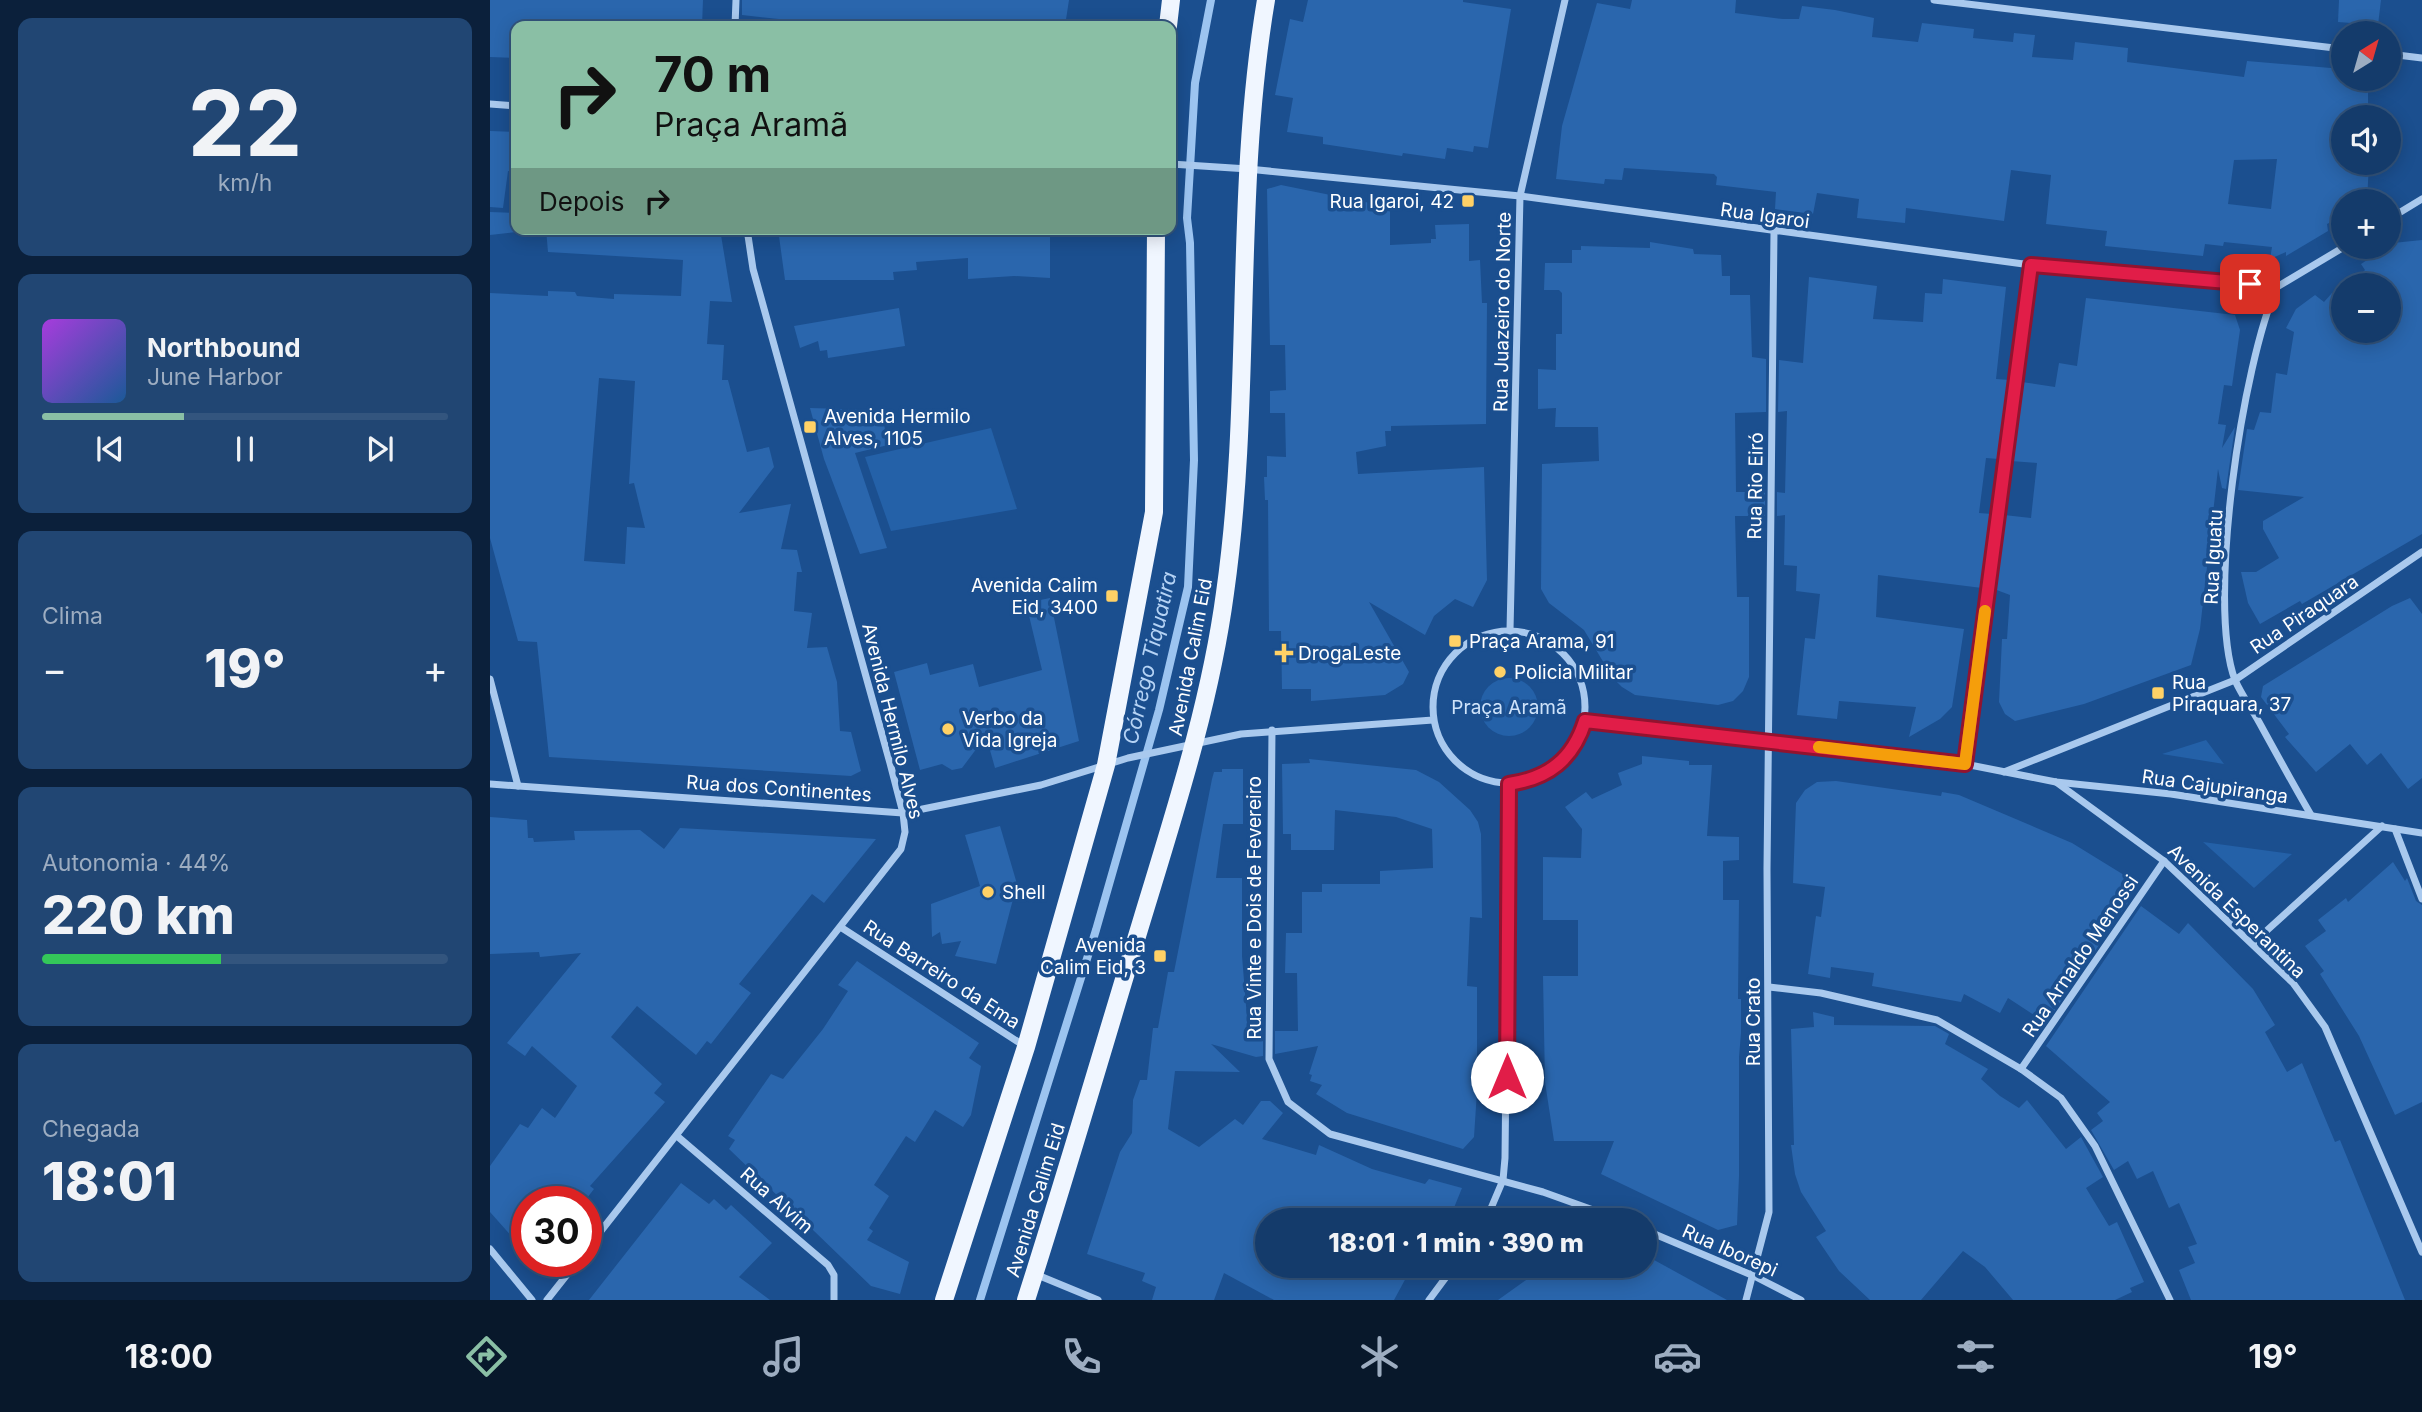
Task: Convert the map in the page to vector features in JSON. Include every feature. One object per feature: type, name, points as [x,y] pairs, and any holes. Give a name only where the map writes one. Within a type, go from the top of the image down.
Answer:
[{"type":"main road","points":[[1169,21],[1171,0]]},
{"type":"main road","name":"Avenida Calim Eid","points":[[1026,1300],[1195,744],[1225,596],[1239,475],[1248,169],[1257,55],[1266,0]]},
{"type":"main road","points":[[944,1300],[1026,1047],[1106,765],[1154,512],[1156,235]]},
{"type":"street","points":[[735,21],[736,0]]},
{"type":"street","name":"Rua Juazeiro do Norte","points":[[1510,630],[1520,196],[1564,0]]},
{"type":"street","points":[[1934,0],[2331,48]]},
{"type":"street","points":[[2401,55],[2422,58]]},
{"type":"street","points":[[490,104],[511,106]]},
{"type":"street","name":"Rua Igaroi","points":[[1176,164],[1520,196],[2031,265],[2277,287]]},
{"type":"street","points":[[2401,212],[2422,199]]},
{"type":"street","name":"Rua Rio Eiró","points":[[1768,741],[1774,232]]},
{"type":"street","name":"Avenida Hermilo Alves","points":[[602,1230],[842,928],[901,849],[905,832],[904,813],[753,269],[748,235]]},
{"type":"street","points":[[2277,287],[2331,255]]},
{"type":"street","points":[[1965,764],[2031,265]]},
{"type":"street","name":"Rua Iguatu","points":[[2277,287],[2268,307],[2255,355],[2239,446],[2224,572],[2226,638],[2235,680],[2311,815]]},
{"type":"street","name":"Rua Piraquara","points":[[2004,772],[2235,680],[2422,552]]},
{"type":"street","points":[[1510,630],[1536,635],[1559,648],[1576,669],[1585,694],[1585,721],[1579,740],[1559,765],[1531,781],[1509,784],[1488,780],[1469,772],[1452,758],[1440,740],[1433,720],[1433,697],[1439,676],[1451,657],[1467,642],[1488,633],[1510,630]]},
{"type":"street","points":[[490,679],[518,786]]},
{"type":"street","name":"Rua dos Continentes","points":[[490,784],[904,813],[1041,785],[1128,758],[1272,730],[1433,720]]},
{"type":"street","points":[[1585,721],[1965,764],[2004,772]]},
{"type":"street","name":"Rua Vinte e Dois de Fevereiro","points":[[1272,730],[1269,1059],[1287,1102],[1330,1134],[1408,1157],[1503,1180]]},
{"type":"street","name":"Rua Crato","points":[[1746,1300],[1769,1212],[1768,741]]},
{"type":"street","name":"Rua Cajupiranga","points":[[2004,772],[2056,782],[2171,794],[2422,832]]},
{"type":"street","name":"Avenida Esperantina","points":[[2056,782],[2164,861],[2292,983],[2325,1027],[2422,1252]]},
{"type":"street","points":[[1491,1208],[1503,1180],[1506,1130],[1509,784]]},
{"type":"street","points":[[2253,943],[2382,826]]},
{"type":"street","points":[[2395,829],[2422,899]]},
{"type":"street","name":"Rua Arnaldo Menossi","points":[[2021,1069],[2164,861]]},
{"type":"street","name":"Rua Barreiro da Ema","points":[[842,928],[1026,1047]]},
{"type":"street","points":[[1769,987],[1821,993],[1937,1020],[2021,1069],[2061,1098],[2095,1146],[2170,1300]]},
{"type":"street","name":"Rua Alvim","points":[[677,1136],[828,1265],[834,1275],[834,1300]]},
{"type":"street","points":[[1503,1180],[1594,1208]]},
{"type":"street","name":"Rua Iborepi","points":[[1657,1235],[1754,1276],[1801,1300]]},
{"type":"street","points":[[490,1249],[532,1300]]},
{"type":"street","points":[[1035,1274],[1098,1300]]},
{"type":"street","points":[[547,1300],[565,1277]]},
{"type":"street","points":[[1429,1300],[1445,1278]]},
{"type":"green space","points":[[991,428],[1017,509],[891,531],[865,457]]},
{"type":"green space","name":"Praça Aramã","points":[[1503,678],[1515,678],[1530,686],[1538,701],[1538,713],[1530,728],[1515,736],[1503,736],[1488,728],[1480,713],[1480,701],[1488,686]]},
{"type":"green space","points":[[2206,740],[2224,764],[2162,754]]},
{"type":"green space","points":[[2203,842],[2292,854],[2254,888]]},
{"type":"building","points":[[490,0],[703,0],[702,21],[511,21],[511,58],[490,57]]},
{"type":"building","points":[[742,0],[1069,0],[1066,21],[788,21],[742,15]]},
{"type":"building","points":[[1308,0],[1463,0],[1511,9],[1488,148],[1474,146],[1473,152],[1447,148],[1445,159],[1403,153],[1402,156],[1323,144],[1323,137],[1287,132],[1293,98],[1275,95],[1290,19],[1303,22]]},
{"type":"building","points":[[1632,0],[1736,0],[1735,13],[1783,19],[1799,19],[1802,6],[1874,18],[1872,37],[1918,42],[1922,23],[1974,29],[1973,38],[2013,42],[2014,33],[2035,35],[2032,57],[2073,60],[2075,42],[2128,48],[2127,62],[2244,77],[2247,61],[2331,68],[2331,91],[2368,91],[2368,105],[2331,105],[2331,175],[2368,175],[2368,189],[2331,189],[2331,222],[2327,224],[2328,231],[2286,256],[2286,252],[2270,259],[2272,247],[2224,242],[2223,246],[2205,244],[2203,256],[2105,246],[2107,231],[2046,224],[2051,175],[2011,170],[2004,221],[1906,208],[1905,223],[1857,218],[1859,199],[1817,193],[1813,214],[1775,209],[1776,192],[1716,185],[1717,177],[1714,174],[1624,168],[1622,180],[1605,179],[1604,184],[1556,179],[1562,126],[1597,3],[1630,9]],"holes":[[[2277,159],[2271,209],[2228,204],[2234,160]]]},
{"type":"building","points":[[2339,0],[2381,0],[2378,21],[2338,21]]},
{"type":"building","points":[[490,131],[511,132],[511,171],[508,171],[503,208],[490,207]]},
{"type":"building","points":[[1281,185],[1390,207],[1390,245],[1431,243],[1431,239],[1436,239],[1435,225],[1469,224],[1469,261],[1480,260],[1482,303],[1487,303],[1486,424],[1391,426],[1391,431],[1385,431],[1386,446],[1356,452],[1358,474],[1484,467],[1487,580],[1473,607],[1455,599],[1434,616],[1425,635],[1369,602],[1409,672],[1403,684],[1385,695],[1311,701],[1311,689],[1282,689],[1281,631],[1269,631],[1268,500],[1265,500],[1264,477],[1267,477],[1267,456],[1286,457],[1285,413],[1270,413],[1270,391],[1286,390],[1285,345],[1270,345],[1267,189]]},
{"type":"building","points":[[490,212],[511,213],[511,233],[490,235]]},
{"type":"building","points":[[547,235],[721,235],[732,302],[710,301],[707,344],[724,345],[722,380],[728,380],[747,452],[769,447],[774,467],[739,513],[791,504],[781,549],[797,550],[802,572],[797,572],[794,611],[812,613],[807,648],[827,647],[837,682],[840,731],[851,732],[861,771],[851,776],[549,757],[537,642],[518,641],[490,538],[490,293],[548,296],[548,291],[575,292],[577,296],[614,299],[614,294],[681,296],[683,260],[548,252]],"holes":[[[599,378],[635,381],[629,484],[634,483],[645,528],[627,527],[625,564],[584,561]]]},
{"type":"building","points":[[779,235],[1050,235],[1050,278],[1014,276],[968,279],[968,258],[916,262],[917,270],[893,272],[894,280],[785,280]]},
{"type":"building","points":[[2422,240],[2422,534],[2302,604],[2300,601],[2260,624],[2248,603],[2241,572],[2256,572],[2279,558],[2263,529],[2263,521],[2304,497],[2238,490],[2247,429],[2254,430],[2260,412],[2271,413],[2276,373],[2287,375],[2294,332],[2286,328],[2296,309],[2315,295],[2324,302],[2331,294],[2331,343],[2401,343],[2401,273],[2362,273],[2365,270],[2361,264],[2369,259],[2401,259],[2401,242]]},
{"type":"building","points":[[1650,242],[1693,249],[1694,254],[1721,255],[1722,276],[1730,276],[1730,295],[1750,295],[1752,357],[1766,359],[1766,412],[1735,413],[1736,492],[1765,492],[1765,516],[1735,516],[1737,597],[1749,597],[1749,677],[1743,691],[1733,701],[1718,705],[1635,695],[1622,687],[1613,678],[1584,630],[1549,603],[1541,589],[1542,464],[1599,461],[1598,427],[1555,427],[1556,408],[1538,409],[1538,369],[1556,370],[1556,334],[1562,334],[1562,293],[1559,290],[1544,290],[1545,263],[1572,263],[1572,250],[1581,250],[1581,246],[1650,248]]},
{"type":"building","points":[[1809,277],[1877,286],[1873,319],[1923,322],[1925,293],[1942,294],[1943,279],[2006,287],[1996,379],[2010,380],[1999,459],[1986,458],[1979,513],[1992,514],[1982,588],[1878,575],[1876,617],[1964,629],[1952,707],[1940,719],[1909,737],[1916,707],[1839,701],[1837,719],[1797,715],[1805,638],[1815,639],[1820,594],[1796,591],[1797,566],[1784,565],[1785,515],[1777,516],[1777,492],[1785,493],[1787,411],[1778,412],[1779,360],[1803,363]]},
{"type":"building","points":[[2086,298],[2235,315],[2240,330],[2232,386],[2224,385],[2218,424],[2226,425],[2222,448],[2235,427],[2226,489],[2222,488],[2218,469],[2200,629],[2191,665],[2084,704],[2015,721],[2005,714],[1999,702],[2002,639],[2007,639],[2010,595],[1994,589],[2004,515],[2031,518],[2037,463],[2011,461],[2022,382],[2055,387],[2059,363],[2077,366]]},
{"type":"building","points":[[899,308],[905,346],[828,358],[827,350],[820,351],[818,341],[800,348],[794,326]]},
{"type":"building","points":[[810,408],[874,410],[875,416],[882,414],[888,445],[855,453],[887,548],[860,554],[824,459]]},
{"type":"building","points":[[1050,598],[1079,741],[995,768],[986,736],[962,768],[952,770],[942,764],[920,770],[894,672],[927,663],[930,675],[973,664],[979,687],[1042,670],[1026,603]]},
{"type":"building","points":[[2410,598],[2422,614],[2422,778],[2408,789],[2381,753],[2367,765],[2350,744],[2316,772],[2285,737],[2289,734],[2261,697],[2263,686],[2392,606]]},
{"type":"building","points":[[1642,756],[1689,761],[1689,765],[1712,765],[1707,836],[1739,837],[1739,860],[1723,861],[1723,900],[1739,900],[1738,999],[1741,999],[1741,1033],[1737,1225],[1718,1230],[1601,1174],[1614,1141],[1554,1141],[1545,1082],[1543,976],[1578,976],[1578,920],[1543,920],[1543,857],[1581,858],[1582,829],[1565,807],[1586,792],[1592,799],[1622,785],[1618,773],[1642,764]]},
{"type":"building","points":[[1309,759],[1416,770],[1439,782],[1470,810],[1478,822],[1481,834],[1482,918],[1470,917],[1467,986],[1477,987],[1477,1091],[1474,1137],[1463,1149],[1347,1113],[1316,1094],[1322,1085],[1310,1081],[1312,1075],[1309,1074],[1318,1046],[1275,1054],[1275,1031],[1298,1031],[1297,973],[1285,973],[1286,933],[1302,933],[1302,892],[1322,892],[1322,884],[1380,884],[1380,871],[1433,868],[1432,829],[1396,817],[1335,810],[1334,850],[1291,850],[1291,834],[1283,834],[1282,764],[1310,763]]},
{"type":"building","points":[[1222,769],[1243,769],[1243,824],[1223,824],[1216,878],[1242,878],[1242,956],[1248,1030],[1263,1031],[1263,1056],[1256,1057],[1211,1044],[1240,1072],[1175,1071],[1168,1129],[1199,1147],[1235,1119],[1243,1125],[1261,1101],[1270,1101],[1283,1113],[1262,1139],[1316,1155],[1319,1145],[1372,1169],[1425,1184],[1429,1179],[1462,1188],[1454,1208],[1255,1208],[1255,1278],[1406,1278],[1394,1300],[1274,1300],[1224,1273],[1214,1300],[1152,1300],[1156,1287],[1142,1281],[1145,1273],[1087,1254],[1120,1152],[1132,1133],[1133,1100],[1140,1080],[1147,1080],[1153,1028],[1158,1028],[1168,972],[1174,972],[1212,779],[1214,772],[1222,772]]},
{"type":"building","points":[[1836,781],[1941,796],[1942,792],[1959,795],[2072,843],[2137,883],[2128,896],[2131,898],[2046,1023],[2008,998],[2000,1013],[1964,994],[1961,1002],[1872,986],[1874,973],[1831,967],[1830,978],[1808,974],[1816,916],[1821,917],[1825,887],[1793,883],[1796,803],[1805,790],[1817,782]]},
{"type":"building","points":[[490,817],[527,820],[528,838],[533,838],[534,842],[575,840],[574,831],[640,830],[664,849],[680,828],[876,839],[824,903],[812,894],[739,984],[751,993],[711,1044],[707,1041],[696,1055],[637,1006],[611,1037],[662,1084],[654,1093],[665,1102],[590,1186],[511,1186],[511,1236],[490,1212],[490,1166],[520,1124],[528,1128],[542,1108],[555,1118],[577,1086],[532,1046],[525,1056],[507,1043],[581,953],[540,957],[539,952],[490,954]]},
{"type":"building","name":"Shell","points":[[1000,826],[1017,884],[996,964],[955,956],[961,941],[942,944],[940,932],[932,937],[931,904],[980,886],[965,835]]},
{"type":"building","points":[[2393,862],[2405,881],[2407,878],[2416,901],[2422,905],[2422,1102],[2395,1115],[2359,1036],[2320,974],[2324,971],[2305,946],[2326,931],[2318,920],[2346,898],[2348,902]]},
{"type":"building","points":[[2141,906],[2179,934],[2188,923],[2253,989],[2275,1025],[2265,1032],[2287,1072],[2302,1063],[2335,1142],[2340,1140],[2405,1300],[2191,1300],[2179,1270],[2195,1263],[2188,1247],[2197,1244],[2179,1203],[2169,1208],[2153,1171],[2137,1179],[2128,1161],[2114,1170],[2091,1130],[2103,1121],[2097,1113],[2110,1102],[2046,1046]]},
{"type":"building","points":[[857,961],[979,1043],[969,1058],[981,1066],[971,1115],[963,1127],[935,1110],[915,1142],[906,1136],[874,1185],[889,1196],[869,1228],[873,1231],[867,1240],[909,1262],[900,1294],[871,1286],[729,1149],[735,1140],[728,1136],[771,1074],[783,1079],[823,1029],[848,991],[838,985]]},
{"type":"building","points":[[1813,1012],[1834,1017],[1834,1025],[1935,1026],[1949,1034],[1945,1044],[1988,1069],[1981,1079],[2000,1096],[2019,1108],[2027,1100],[2066,1149],[2081,1137],[2103,1177],[2086,1188],[2109,1226],[2117,1222],[2144,1282],[2130,1288],[2132,1292],[2115,1300],[2013,1300],[1985,1267],[1963,1251],[1921,1300],[1870,1300],[1839,1271],[1816,1237],[1826,1231],[1801,1192],[1795,1174],[1791,1145],[1794,1145],[1791,1029],[1814,1027]]},
{"type":"building","points":[[681,1183],[709,1204],[714,1199],[726,1210],[731,1205],[772,1243],[739,1277],[770,1300],[589,1300]]},
{"type":"building","points":[[1657,1262],[1727,1300],[1498,1300],[1529,1278],[1657,1278]]},
{"type":"waterway","name":"Córrego Tiquatira","points":[[980,1300],[1096,930],[1159,710],[1188,587],[1194,460],[1190,243],[1187,218],[1195,83],[1211,0]]},
{"type":"slow traffic","points":[[1819,747],[1965,764],[1985,611]]},
{"type":"place","name":"Rua Igaroi, 42","points":[[1468,201]]},
{"type":"place","name":"Avenida Hermilo Alves, 1105","points":[[810,427]]},
{"type":"place","name":"Avenida Calim Eid, 3400","points":[[1112,596]]},
{"type":"place","name":"Praça Arama, 91","points":[[1455,641]]},
{"type":"place","name":"DrogaLeste","points":[[1284,653]]},
{"type":"place","name":"Policia Militar","points":[[1500,672]]},
{"type":"place","name":"Rua Piraquara, 37","points":[[2158,693]]},
{"type":"place","name":"Verbo da Vida Igreja","points":[[948,729]]},
{"type":"place","name":"Shell","points":[[988,892]]},
{"type":"place","name":"Avenida Calim Eid, 3","points":[[1160,956]]},
{"type":"route","points":[[1507,1077],[1509,784],[1531,781],[1550,772],[1567,758],[1579,740],[1585,721],[1965,764],[2031,265],[2250,284]]}]
